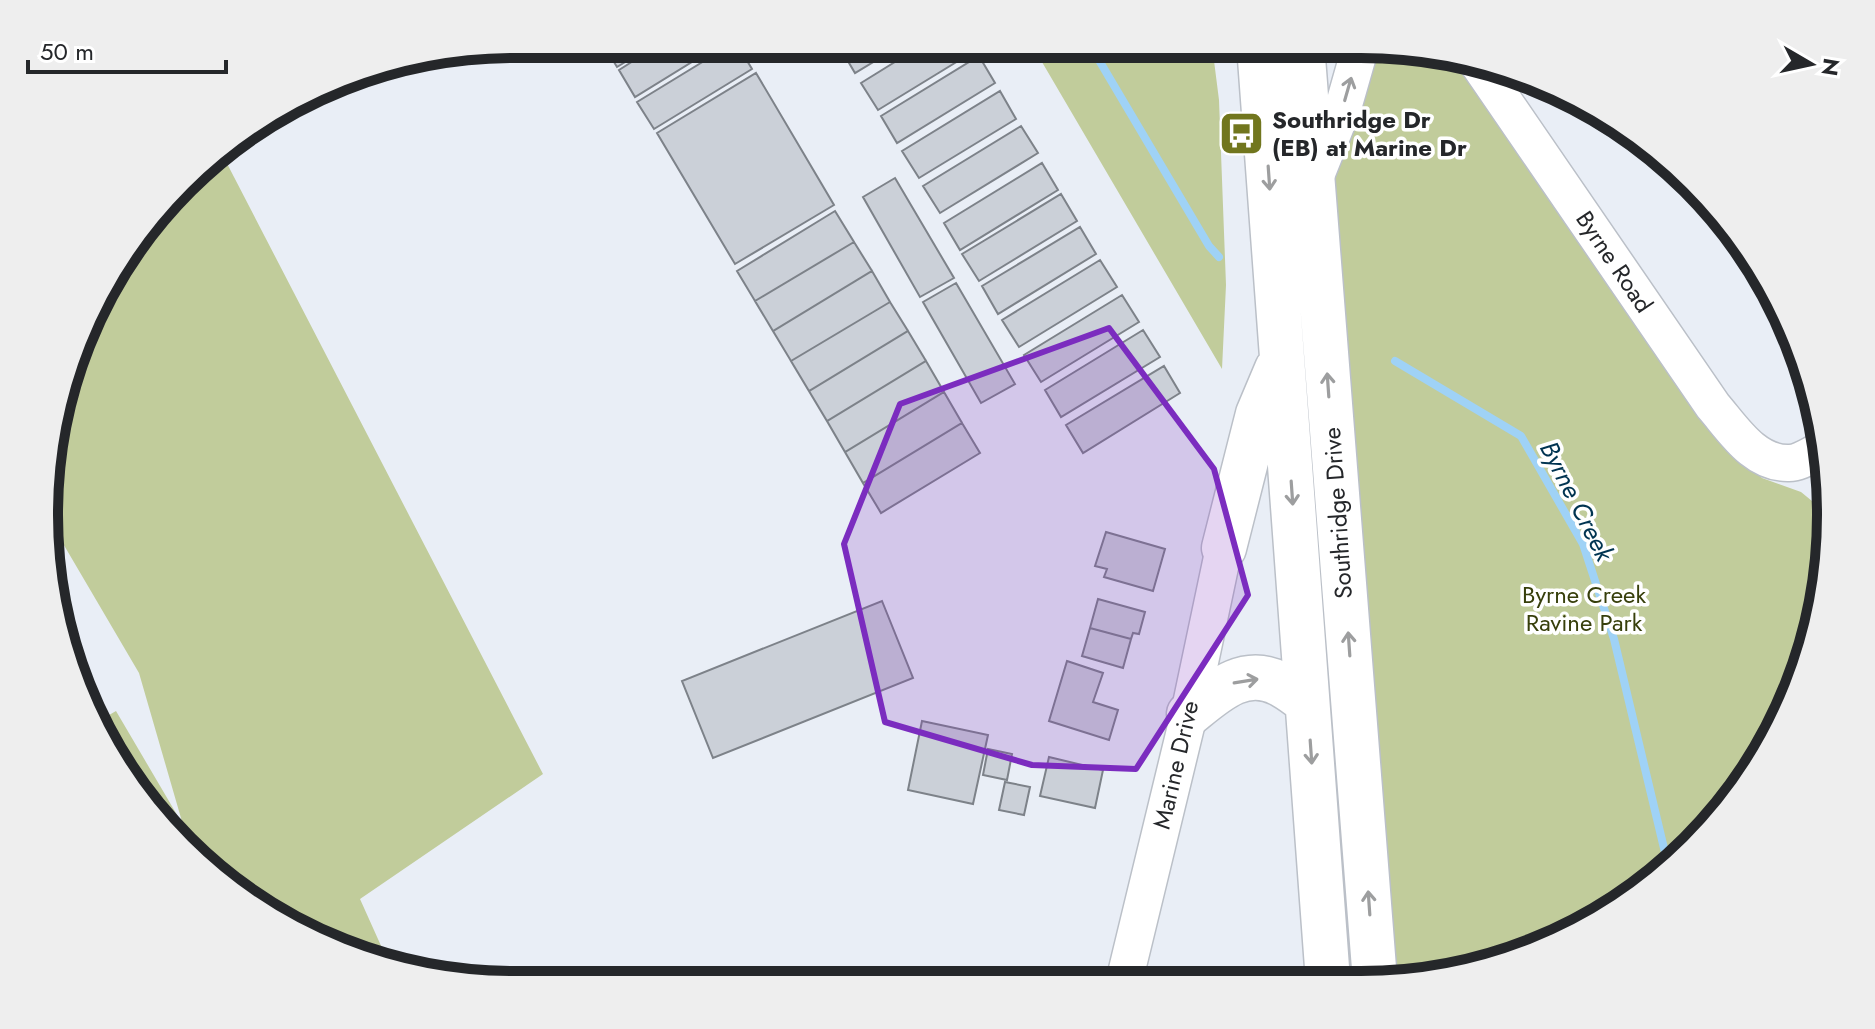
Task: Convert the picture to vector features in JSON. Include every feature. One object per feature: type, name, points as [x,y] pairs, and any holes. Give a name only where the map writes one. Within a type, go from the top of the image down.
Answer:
[{"type":"main road","name":"Southridge Drive","points":[[1260,58],[1327,971]]},
{"type":"main road","name":"Southridge Drive","points":[[1303,58],[1374,971]]},
{"type":"main road","points":[[1224,548],[1258,414],[1282,359]]},
{"type":"main road","points":[[1189,714],[1223,687],[1246,678],[1268,679],[1307,702]]},
{"type":"street","points":[[1313,185],[1343,108],[1357,58]]},
{"type":"street","name":"Byrne Road","points":[[1487,76],[1713,406],[1751,450],[1763,457],[1789,463],[1813,454]]},
{"type":"street","name":"Marine Drive","points":[[1127,971],[1189,714],[1224,548]]},
{"type":"highlighted area","points":[[1109,328],[1214,469],[1248,595],[1136,769],[1032,765],[885,722],[844,544],[900,404]]},
{"type":"green space","points":[[1040,58],[1214,58],[1219,100],[1226,285],[1222,369]]},
{"type":"green space","name":"Byrne Creek Ravine Park","points":[[1368,58],[1420,62],[1472,72],[1745,462],[1762,478],[1801,492],[1817,505],[1813,574],[1793,661],[1756,743],[1704,815],[1638,877],[1562,924],[1479,955],[1393,970],[1332,180]]},
{"type":"green space","points":[[226,161],[543,774],[360,899],[384,951],[313,924],[261,894],[214,858],[171,815],[135,768],[106,717],[116,711],[183,825],[139,673],[59,536],[59,485],[67,425],[82,368],[119,286],[171,214]]},
{"type":"building","points":[[612,58],[632,58],[617,67]]},
{"type":"building","points":[[638,58],[698,58],[635,97],[619,70]]},
{"type":"building","points":[[709,58],[745,58],[752,69],[654,129],[637,102]]},
{"type":"building","points":[[846,58],[880,58],[855,73]]},
{"type":"building","points":[[901,58],[963,58],[878,110],[861,83]]},
{"type":"building","points":[[976,58],[980,58],[995,83],[897,143],[881,116]]},
{"type":"building","points":[[756,73],[834,205],[735,264],[657,133]]},
{"type":"building","points":[[1000,91],[1016,119],[919,178],[902,151]]},
{"type":"building","points":[[1021,126],[1038,153],[940,213],[923,186]]},
{"type":"building","points":[[1042,163],[1058,190],[960,250],[944,223]]},
{"type":"building","points":[[895,178],[954,278],[920,297],[863,197]]},
{"type":"building","points":[[1061,194],[1077,221],[979,281],[962,254]]},
{"type":"building","points":[[835,211],[854,242],[755,301],[737,271]]},
{"type":"building","points":[[1080,227],[1096,254],[998,314],[982,286]]},
{"type":"building","points":[[854,242],[872,271],[773,331],[755,301]]},
{"type":"building","points":[[1100,260],[1117,287],[1019,347],[1002,320]]},
{"type":"building","points":[[872,271],[890,302],[791,361],[773,331]]},
{"type":"building","points":[[956,283],[1015,384],[981,403],[923,302]]},
{"type":"building","points":[[1122,295],[1139,322],[1041,382],[1024,355]]},
{"type":"building","points":[[890,302],[908,331],[809,391],[791,361]]},
{"type":"building","points":[[1143,330],[1160,357],[1061,417],[1045,390]]},
{"type":"building","points":[[908,331],[926,361],[827,421],[809,391]]},
{"type":"building","points":[[926,361],[944,392],[845,452],[827,421]]},
{"type":"building","points":[[1164,366],[1180,393],[1083,453],[1066,425]]},
{"type":"building","points":[[944,392],[962,423],[863,483],[845,452]]},
{"type":"building","points":[[962,423],[980,453],[881,513],[863,483]]},
{"type":"building","points":[[1106,532],[1165,549],[1153,591],[1104,577],[1107,569],[1095,566]]},
{"type":"building","points":[[1098,599],[1145,612],[1139,634],[1133,633],[1131,639],[1090,628]]},
{"type":"building","points":[[882,601],[913,678],[713,758],[682,681]]},
{"type":"building","points":[[1090,628],[1131,639],[1123,668],[1082,656]]},
{"type":"building","points":[[1067,661],[1103,673],[1093,702],[1118,710],[1109,740],[1049,721]]},
{"type":"building","points":[[922,721],[988,735],[973,804],[908,790]]},
{"type":"building","points":[[988,749],[1012,754],[1007,780],[983,775]]},
{"type":"building","points":[[1049,757],[1103,770],[1095,808],[1040,796]]},
{"type":"building","points":[[1005,782],[1030,787],[1024,815],[999,810]]},
{"type":"waterway","name":"Byrne Creek","points":[[1098,58],[1209,246],[1219,257]]},
{"type":"waterway","name":"Byrne Creek","points":[[1395,361],[1521,436],[1583,544],[1614,639],[1665,854]]},
{"type":"place","name":"Southridge Dr (EB) at Marine Dr","points":[[1241,134]]}]
